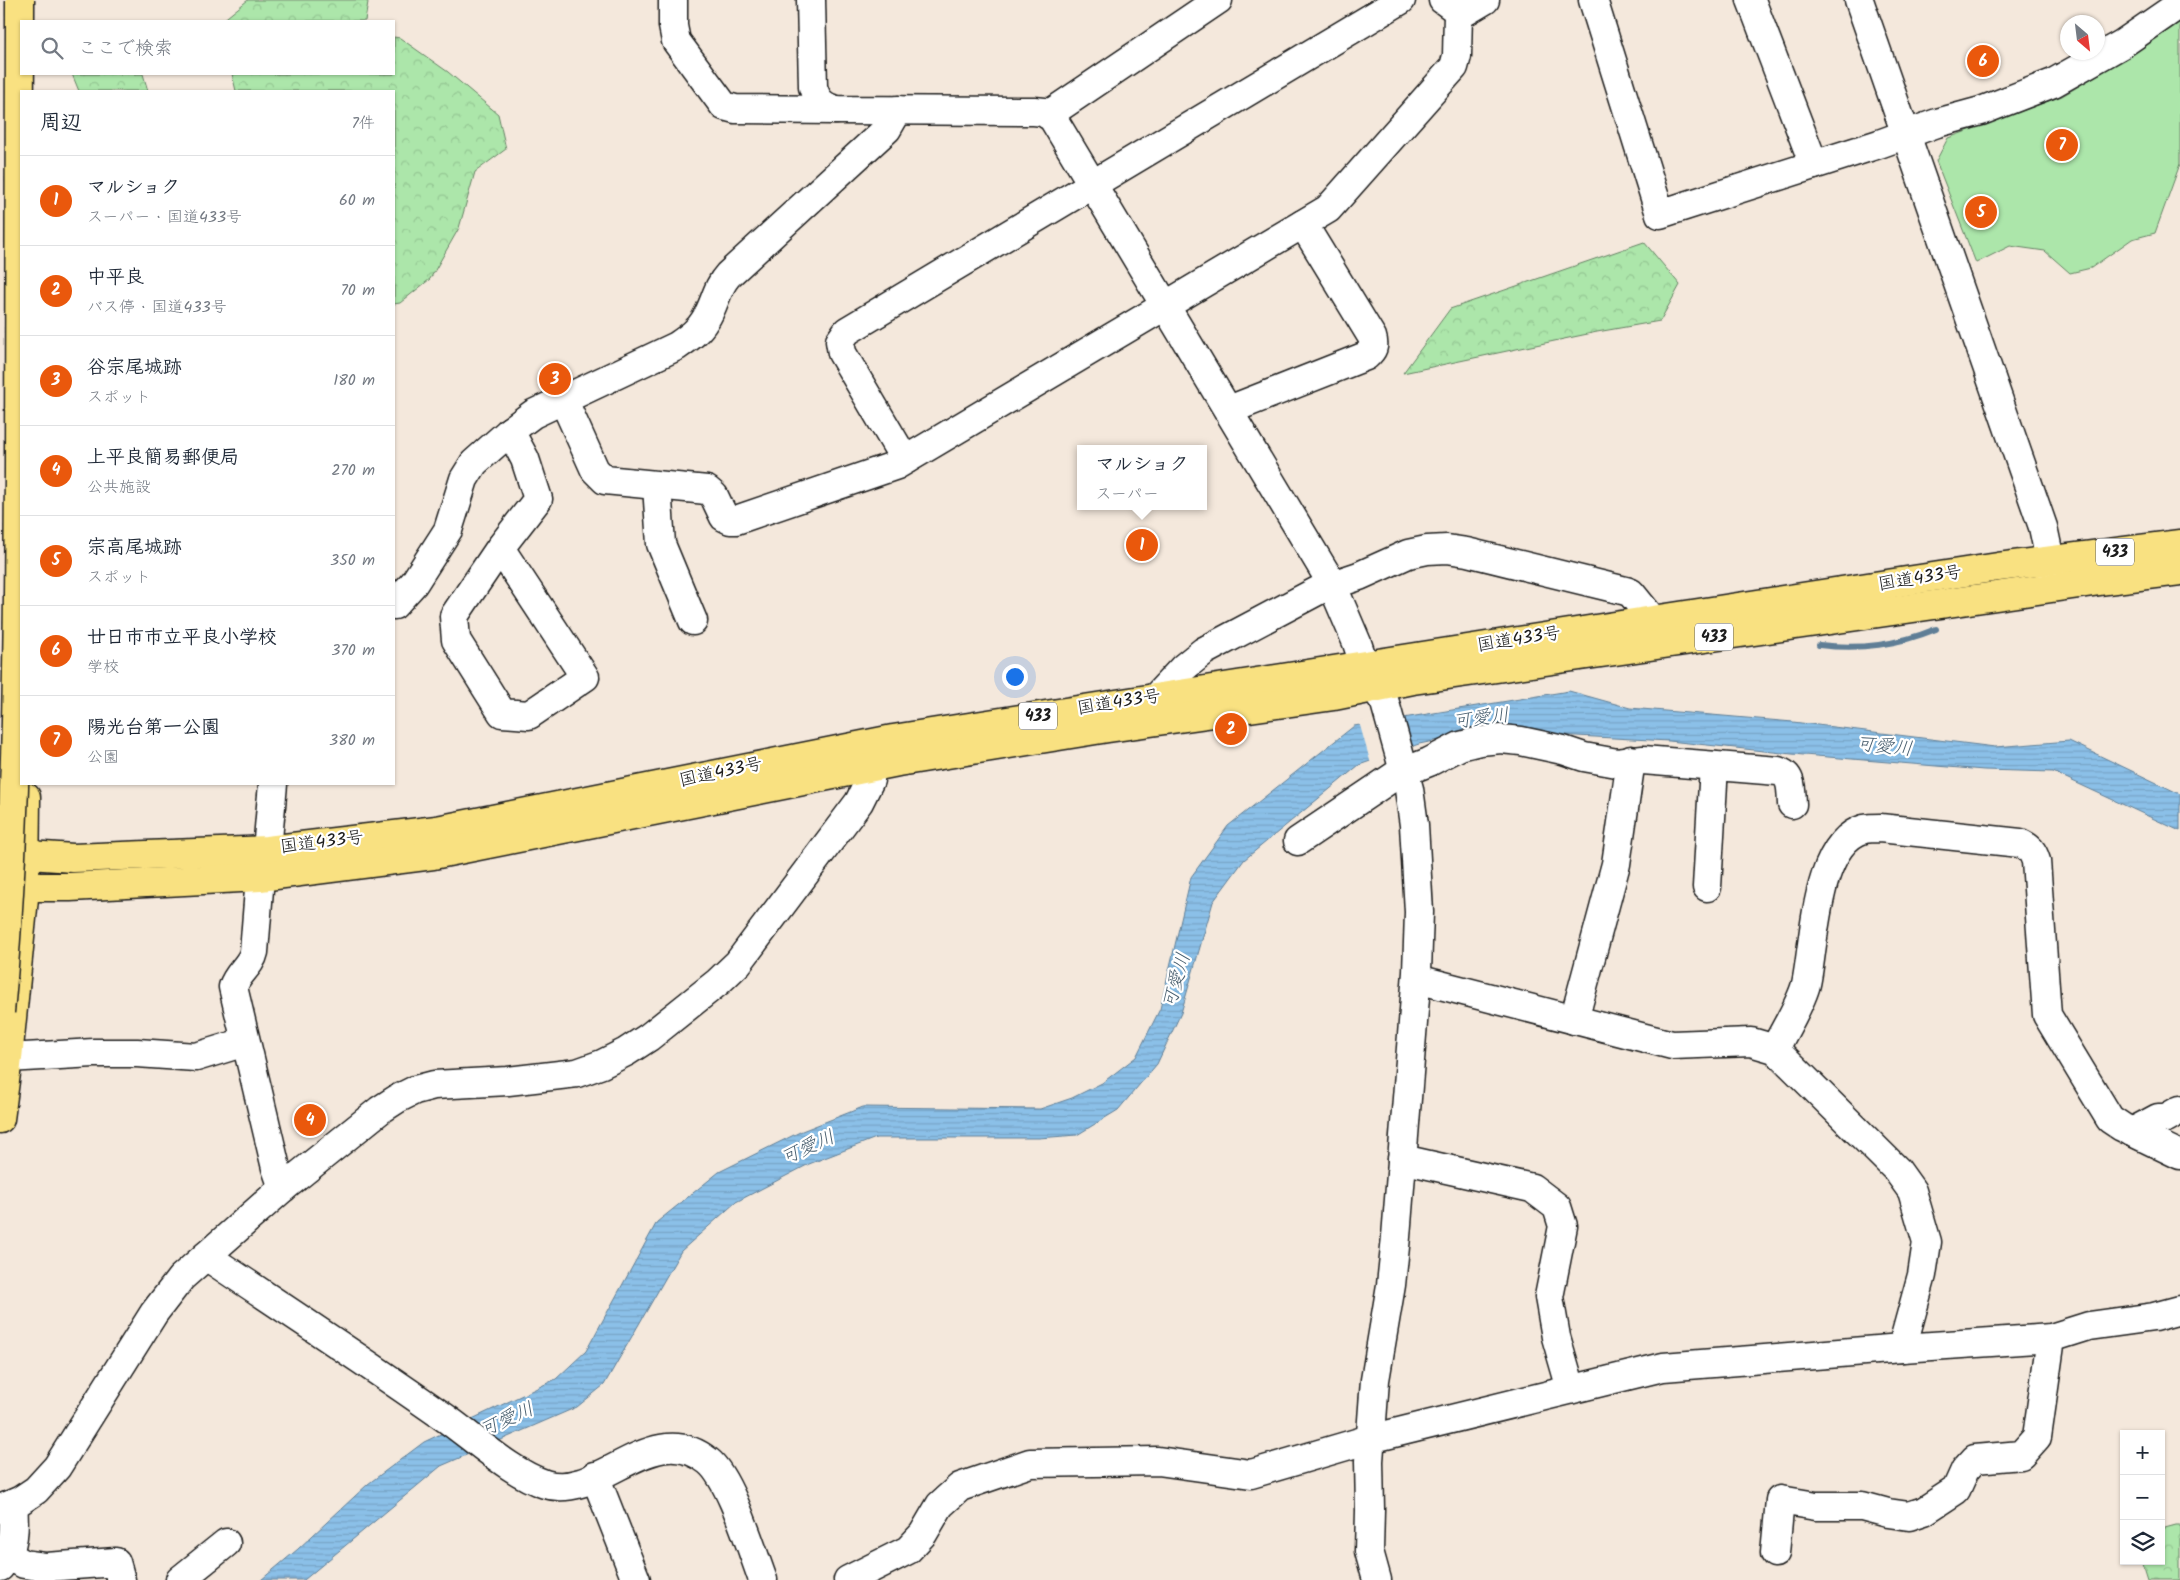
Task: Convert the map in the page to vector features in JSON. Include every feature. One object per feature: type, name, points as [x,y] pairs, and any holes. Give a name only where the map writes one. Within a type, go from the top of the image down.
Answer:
[{"type":"highway","points":[[0,1012],[9,921],[16,766],[20,0]]},
{"type":"highway","points":[[33,0],[33,20]]},
{"type":"highway","points":[[33,75],[33,90]]},
{"type":"highway","name":"国道433号","points":[[13,854],[73,858],[267,850],[437,830],[873,755],[1099,730],[1334,696],[1374,693],[1653,620],[2050,560],[2180,544]]},
{"type":"highway","name":"国道433号","points":[[13,887],[70,887],[260,877],[432,855],[873,755],[1157,696],[1374,693],[1413,680],[2180,571]]},
{"type":"highway","points":[[0,1119],[8,1058],[13,854],[26,785]]},
{"type":"street","points":[[673,0],[673,26],[676,41],[724,106],[735,109],[1034,111],[1048,115],[1059,125],[1332,585],[1374,693],[1414,825],[1419,912],[1416,979],[1391,1284],[1375,1380],[1370,1439],[1369,1551],[1376,1580]]},
{"type":"street","points":[[811,0],[813,87],[816,98],[824,107],[836,110]]},
{"type":"street","points":[[1048,115],[1218,0]]},
{"type":"street","points":[[905,460],[842,353],[831,340],[1401,0]]},
{"type":"street","points":[[563,399],[599,476],[612,482],[710,491],[724,517],[730,520],[736,520],[879,472],[905,460],[1332,206],[1451,72],[1457,56],[1450,8],[1485,0]]},
{"type":"street","points":[[1593,0],[1660,214],[1814,165],[1937,123],[1981,112],[2053,83],[2122,44],[2180,4]]},
{"type":"street","points":[[1751,0],[1814,165]]},
{"type":"street","points":[[1858,0],[2044,528],[2050,560],[2052,588]]},
{"type":"street","points":[[395,604],[414,583],[448,530],[469,467],[510,431],[533,414],[676,346],[693,335],[706,320],[718,288],[728,275],[887,129],[898,110]]},
{"type":"street","points":[[1229,410],[1372,352],[1374,344],[1372,337],[1303,224]]},
{"type":"street","points":[[500,548],[584,677],[530,715],[502,713],[456,640],[454,616],[500,548],[538,499],[525,459],[510,431]]},
{"type":"street","points":[[657,486],[661,544],[693,621]]},
{"type":"street","points":[[1157,696],[1183,668],[1204,651],[1332,585],[1359,576],[1408,554],[1427,550],[1447,549],[1629,592],[1653,620]]},
{"type":"street","points":[[1298,842],[1396,768],[1429,762],[1460,746],[1500,739],[1560,749],[1584,757],[1617,763],[1631,760],[1784,772],[1790,782],[1792,804]]},
{"type":"street","points":[[121,1580],[116,1562],[46,1567],[4,1561],[15,1527],[6,1506],[36,1490],[57,1467],[167,1295],[181,1278],[283,1188],[380,1110],[397,1099],[415,1090],[441,1084],[508,1081],[576,1073],[602,1064],[626,1052],[649,1037],[718,982],[738,963],[859,802],[865,791],[873,755]]},
{"type":"street","points":[[1574,1020],[1616,864],[1631,760]]},
{"type":"street","points":[[1707,887],[1714,766]]},
{"type":"street","points":[[267,850],[274,785]]},
{"type":"street","points":[[1775,1049],[1806,985],[1810,948],[1824,876],[1840,847],[1851,836],[1864,829],[1880,828],[2028,846],[2034,853],[2036,861],[2048,1020],[2110,1119],[2180,1155]]},
{"type":"street","points":[[260,877],[254,952],[252,960],[236,979],[233,987],[276,1168],[283,1188]]},
{"type":"street","points":[[1416,979],[1672,1045],[1751,1042],[1775,1049],[1897,1170],[1912,1191],[1926,1242],[1922,1275],[1902,1348]]},
{"type":"street","points":[[8,1058],[137,1052],[196,1057],[245,1042]]},
{"type":"street","points":[[2132,1132],[2158,1118],[2166,1118],[2180,1110]]},
{"type":"street","points":[[1402,1159],[1532,1188],[1557,1208],[1563,1226],[1549,1298],[1556,1337],[1571,1389]]},
{"type":"street","points":[[206,1256],[445,1417],[520,1473],[545,1484],[557,1486],[575,1485],[655,1449],[684,1449],[708,1461],[727,1486],[763,1580]]},
{"type":"street","points":[[848,1580],[908,1550],[924,1534],[940,1505],[960,1488],[1030,1463],[1158,1461],[1251,1474],[1370,1439],[1663,1367],[2050,1338],[2089,1326],[2154,1318],[2180,1310]]},
{"type":"street","points":[[1775,1553],[1780,1500],[1816,1506],[1862,1506],[1909,1516],[1924,1511],[1956,1490],[1965,1470],[1975,1459],[2021,1455],[2037,1437],[2050,1338]]},
{"type":"street","points":[[595,1476],[636,1580]]},
{"type":"street","points":[[180,1580],[226,1543]]},
{"type":"green space","points":[[248,0],[363,0],[368,2],[365,20],[223,20]]},
{"type":"green space","points":[[2180,21],[2180,164],[2155,233],[2132,239],[2091,268],[2070,273],[2045,251],[2010,246],[1976,263],[1936,161],[1948,138],[2062,96],[2128,57]]},
{"type":"green space","points":[[395,37],[400,38],[448,72],[498,114],[506,149],[475,172],[459,228],[430,279],[400,303],[395,304],[395,90],[236,90],[232,75],[395,75]]},
{"type":"green space","points":[[72,75],[143,75],[148,90],[79,90]]},
{"type":"green space","points":[[1644,242],[1680,285],[1660,321],[1597,332],[1403,373],[1450,309]]},
{"type":"green space","points":[[2180,1525],[2180,1580],[2148,1580],[2143,1565],[2165,1565],[2165,1528]]},
{"type":"water","name":"可愛川","points":[[1569,691],[1630,708],[1793,722],[1995,747],[2069,741],[2180,794],[2180,831],[2053,772],[1984,770],[1792,754],[1669,741],[1484,731],[1419,744],[1359,765],[1244,860],[1213,902],[1181,1013],[1157,1064],[1118,1110],[1077,1135],[1039,1138],[876,1138],[809,1164],[736,1202],[681,1251],[604,1385],[577,1407],[441,1466],[304,1580],[261,1580],[298,1549],[368,1484],[424,1442],[556,1379],[586,1351],[657,1222],[719,1172],[802,1131],[863,1107],[1040,1109],[1072,1098],[1102,1083],[1136,1057],[1160,1009],[1191,877],[1228,826],[1354,726]]},
{"type":"pier","points":[[1382,718],[1393,756],[1371,764],[1359,722]]},
{"type":"waterway","points":[[1819,645],[1850,647],[1879,645],[1907,639],[1936,629]]},
{"type":"place","name":"廿日市市立平良小学校","points":[[1983,61]]},
{"type":"place","name":"陽光台第一公園","points":[[2062,145]]},
{"type":"place","name":"宗高尾城跡","points":[[1981,212]]},
{"type":"place","name":"谷宗尾城跡","points":[[555,379]]},
{"type":"place","name":"マルショク","points":[[1142,545]]},
{"type":"place","name":"中平良","points":[[1231,729]]},
{"type":"place","name":"上平良簡易郵便局","points":[[310,1120]]}]
